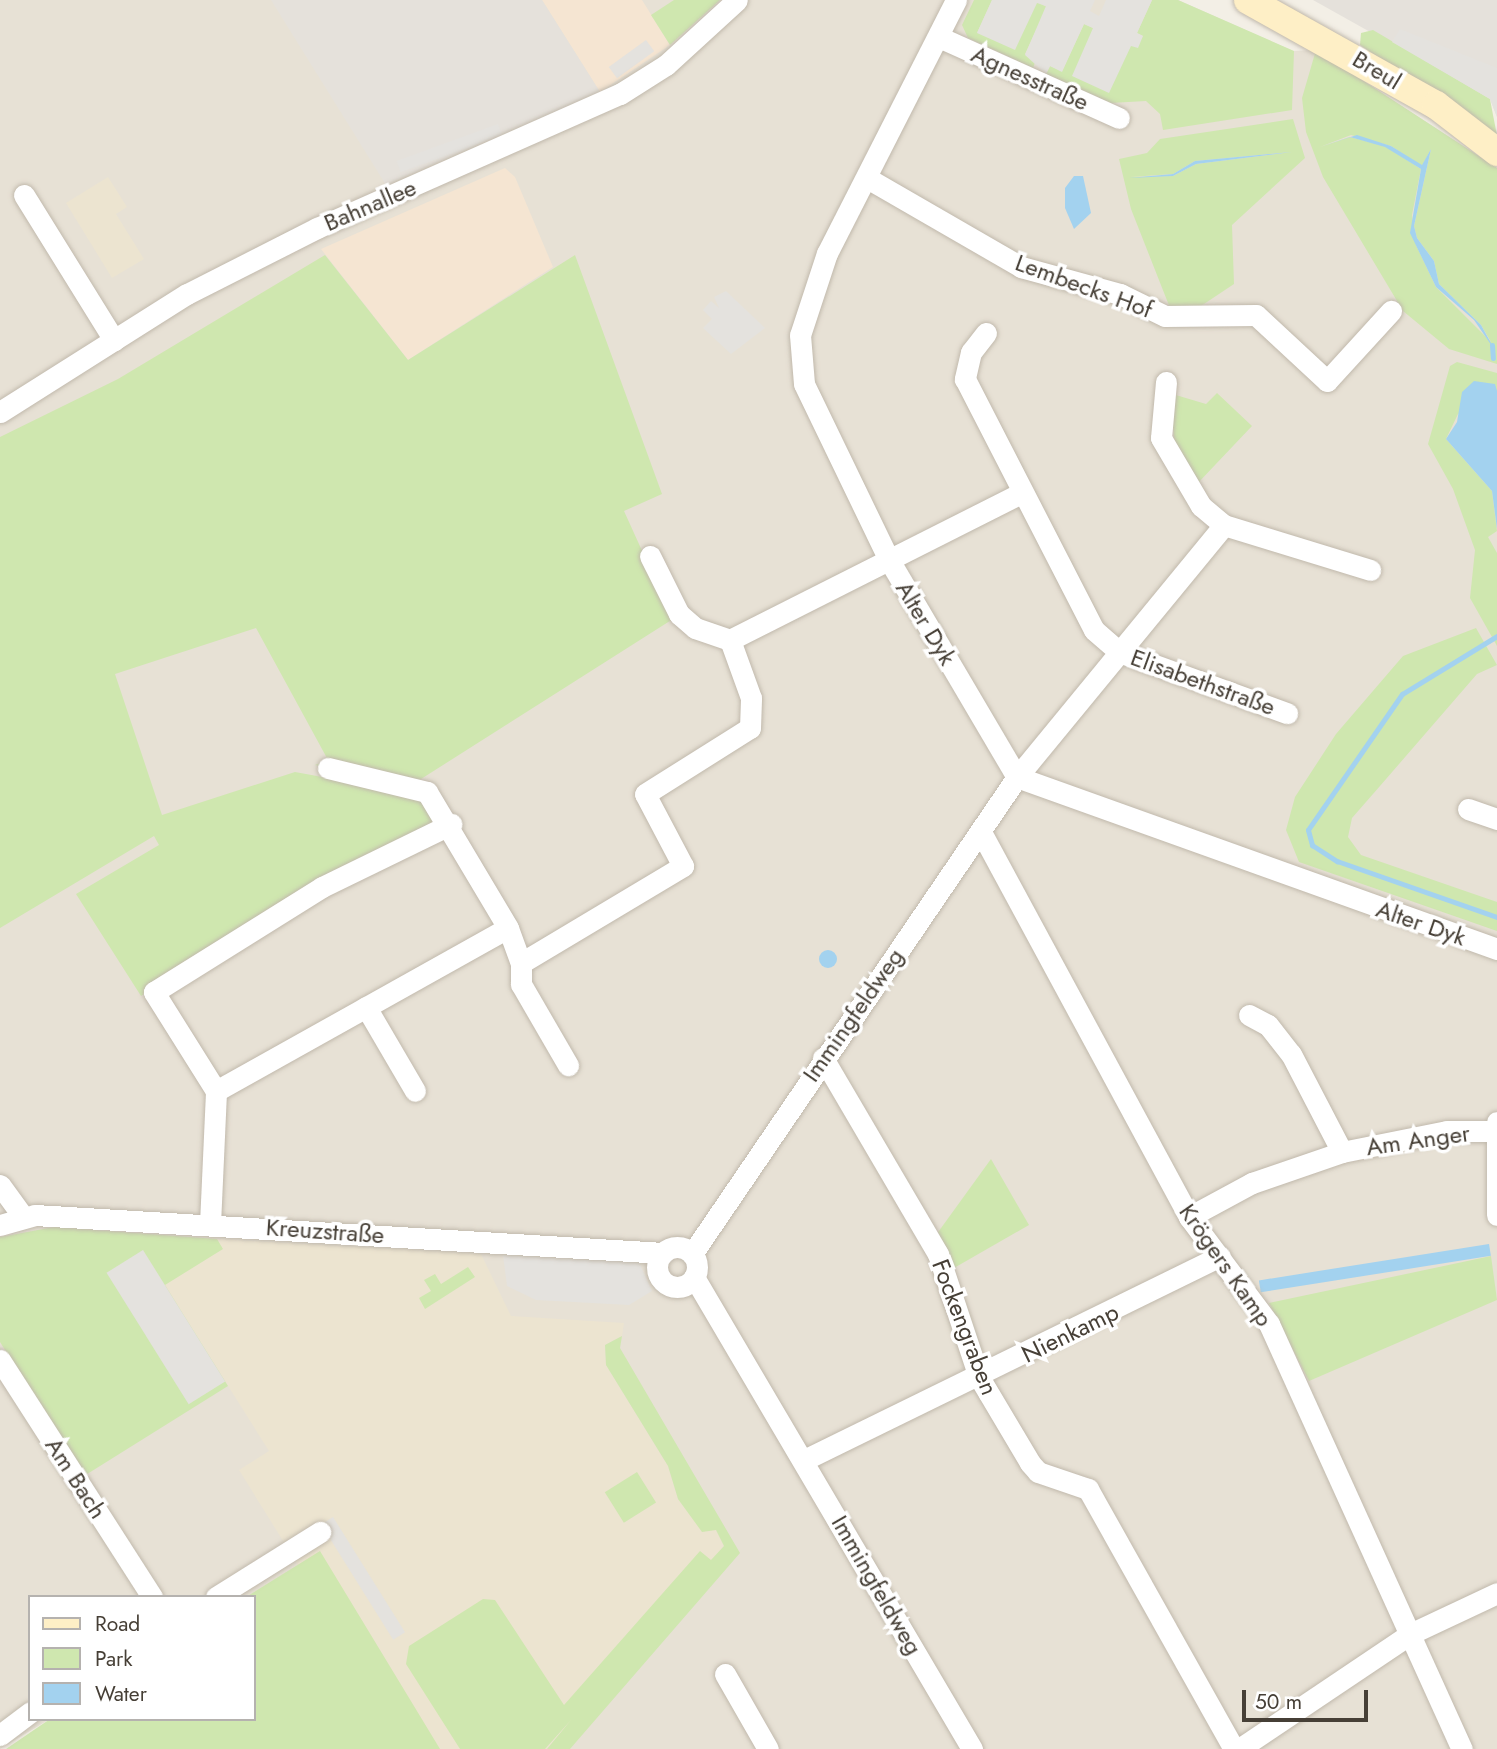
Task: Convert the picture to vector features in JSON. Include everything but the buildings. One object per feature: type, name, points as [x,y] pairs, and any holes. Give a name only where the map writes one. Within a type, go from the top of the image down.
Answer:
[{"type":"main road","name":"Breul","points":[[1248,0],[1436,105],[1497,152]]},
{"type":"street","name":"Bahnallee","points":[[0,412],[187,294],[317,228],[620,94],[666,65],[737,0]]},
{"type":"street","name":"Alter Dyk","points":[[956,0],[941,38],[814,283],[799,354],[813,407],[889,560],[1017,777],[1497,949]]},
{"type":"street","name":"Agnesstraße","points":[[941,38],[1119,118]]},
{"type":"street","name":"Lembecks Hof","points":[[867,178],[1021,267],[1120,294],[1165,316],[1256,315],[1327,381],[1391,311]]},
{"type":"street","points":[[24,195],[114,340]]},
{"type":"street","name":"Elisabethstraße","points":[[986,333],[971,352],[965,379],[1021,494],[1094,630],[1119,652],[1287,713]]},
{"type":"street","points":[[1166,382],[1160,422],[1165,452],[1186,486],[1224,525],[1370,570]]},
{"type":"street","points":[[650,556],[679,614],[695,628],[730,640],[1021,494]]},
{"type":"street","name":"Elisabethstraße","points":[[1017,777],[1224,525]]},
{"type":"street","points":[[520,963],[683,866],[645,794],[750,727],[751,698],[730,640]]},
{"type":"street","points":[[328,768],[427,792],[450,824],[508,928],[520,963],[521,984],[568,1065]]},
{"type":"street","name":"Immingfeldweg","points":[[692,1254],[823,1058],[1017,777]]},
{"type":"street","points":[[1468,809],[1497,819]]},
{"type":"street","points":[[210,1224],[216,1091],[154,992],[322,887],[450,824]]},
{"type":"street","name":"Krögers Kamp","points":[[981,832],[1189,1217],[1269,1324],[1462,1749]]},
{"type":"street","points":[[216,1091],[508,928]]},
{"type":"street","points":[[366,1007],[415,1091]]},
{"type":"street","name":"Am Anger","points":[[1249,1015],[1268,1026],[1291,1054],[1342,1152]]},
{"type":"street","name":"Fockengraben","points":[[823,1058],[938,1254],[979,1377],[1038,1472],[1088,1489],[1236,1749]]},
{"type":"street","points":[[1496,1126],[1497,1215]]},
{"type":"street","name":"Am Anger","points":[[1189,1217],[1251,1183],[1342,1152],[1447,1131],[1496,1126]]},
{"type":"street","points":[[0,1185],[22,1215],[0,1225]]},
{"type":"street","name":"Kreuzstraße","points":[[22,1215],[210,1224],[663,1253]]},
{"type":"street","points":[[674,1248],[692,1254],[694,1277],[681,1287],[664,1283],[658,1272],[663,1253],[674,1248]]},
{"type":"street","name":"Nienkamp","points":[[804,1461],[1220,1256]]},
{"type":"street","name":"Immingfeldweg","points":[[694,1277],[972,1749]]},
{"type":"street","name":"Am Bach","points":[[0,1360],[151,1595]]},
{"type":"street","points":[[219,1595],[320,1532]]},
{"type":"street","points":[[1236,1749],[1410,1633],[1497,1593]]},
{"type":"street","points":[[726,1674],[768,1749]]},
{"type":"street","points":[[0,1735],[28,1714]]},
{"type":"shaded area","points":[[0,0],[1178,0],[1293,51],[1316,50],[1497,168],[1497,1749],[440,1749],[320,1552],[249,1595],[28,1595],[28,1721],[47,1721],[0,1749]]},
{"type":"shaded area","points":[[271,0],[542,0],[600,92],[386,185]]},
{"type":"shaded area","points":[[542,0],[642,0],[670,45],[600,92]]},
{"type":"shaded area","points":[[992,0],[1095,0],[1090,11],[1099,16],[1106,0],[1152,0],[1137,33],[1143,36],[1138,48],[1131,46],[1109,93],[1072,76],[1093,28],[1084,24],[1062,72],[1050,66],[1046,74],[1025,55],[1046,6],[1037,3],[1015,50],[977,33]]},
{"type":"shaded area","points":[[1313,0],[1497,0],[1497,117],[1490,99]]},
{"type":"shaded area","points":[[1400,29],[1497,68],[1497,117],[1490,99],[1392,42]]},
{"type":"shaded area","points":[[646,40],[654,51],[617,78],[609,67]]},
{"type":"shaded area","points":[[498,124],[502,135],[401,172],[397,161]]},
{"type":"shaded area","points":[[505,168],[515,177],[553,267],[408,360],[321,249]]},
{"type":"shaded area","points":[[108,177],[127,207],[116,214],[144,259],[112,278],[66,203]]},
{"type":"shaded area","points":[[726,291],[765,328],[731,354],[703,328],[712,319],[703,310],[711,301],[719,308],[714,297]]},
{"type":"shaded area","points":[[217,1239],[481,1254],[511,1316],[624,1323],[622,1336],[605,1345],[606,1365],[668,1466],[678,1499],[716,1529],[724,1546],[547,1749],[439,1749],[320,1552],[298,1565],[239,1470],[269,1451],[164,1284],[222,1249]]},
{"type":"shaded area","points":[[143,1250],[225,1381],[189,1404],[107,1273]]},
{"type":"shaded area","points":[[503,1255],[639,1262],[652,1291],[629,1305],[536,1300],[507,1286]]},
{"type":"shaded area","points":[[333,1517],[405,1632],[393,1640],[321,1524]]},
{"type":"green space","points":[[674,0],[720,0],[670,45],[651,15]]},
{"type":"green space","points":[[974,0],[992,0],[977,33],[1037,2],[1047,7],[1025,54],[1036,60],[1033,68],[968,38],[962,25]]},
{"type":"green space","points":[[1152,0],[1178,0],[1294,51],[1292,110],[1163,130],[1160,114],[1146,101],[1111,103],[1046,74],[1050,66],[1062,71],[1084,24],[1131,45],[1143,36],[1137,33]]},
{"type":"green space","points":[[1373,30],[1490,99],[1497,136],[1360,45],[1361,33]]},
{"type":"green space","points":[[1316,50],[1497,168],[1497,364],[1449,349],[1403,311],[1323,177],[1306,132],[1302,98]],"holes":[[[1351,135],[1391,146],[1422,166],[1431,149],[1414,226],[1417,238],[1434,261],[1439,284],[1481,325],[1491,342],[1436,287],[1416,245],[1412,215],[1421,169],[1385,146],[1350,137],[1320,147]]]},
{"type":"green space","points":[[1293,119],[1305,158],[1232,225],[1234,284],[1195,310],[1170,308],[1131,209],[1119,159],[1147,153],[1160,139]],"holes":[[[1292,152],[1196,164],[1173,176],[1130,177],[1173,174],[1195,161]]]},
{"type":"green space","points":[[325,255],[408,360],[575,255],[662,494],[624,511],[673,619],[410,786],[315,765],[328,760],[256,628],[115,674],[162,815],[295,772],[388,789],[435,806],[436,824],[314,884],[141,996],[76,894],[159,845],[154,836],[0,928],[0,437],[118,379]]},
{"type":"green space","points":[[1457,362],[1497,373],[1497,391],[1458,414],[1446,439],[1492,491],[1497,531],[1488,537],[1497,553],[1497,646],[1470,598],[1475,550],[1453,489],[1428,444],[1450,366]]},
{"type":"green space","points":[[1169,393],[1206,404],[1217,393],[1252,426],[1197,484],[1175,444]]},
{"type":"green space","points":[[1476,628],[1497,665],[1477,674],[1352,818],[1348,837],[1361,855],[1497,902],[1497,931],[1299,862],[1286,830],[1295,797],[1336,734],[1403,656]]},
{"type":"green space","points":[[991,1159],[1029,1225],[954,1268],[936,1235]]},
{"type":"green space","points":[[54,1227],[217,1239],[223,1249],[165,1285],[228,1386],[84,1476],[0,1342],[0,1237]]},
{"type":"green space","points":[[1491,1256],[1497,1300],[1309,1381],[1269,1303]]},
{"type":"green space","points":[[468,1267],[475,1277],[425,1309],[419,1298],[431,1291],[424,1280],[435,1274],[441,1284]]},
{"type":"green space","points":[[622,1336],[620,1348],[740,1553],[570,1749],[547,1749],[571,1720],[545,1749],[460,1749],[406,1664],[409,1646],[483,1599],[495,1600],[564,1705],[700,1551],[711,1560],[724,1546],[716,1530],[702,1532],[678,1499],[668,1466],[606,1365],[605,1345]]},
{"type":"green space","points":[[637,1472],[656,1503],[624,1523],[605,1492]]},
{"type":"green space","points":[[320,1551],[440,1749],[6,1749],[47,1721],[256,1721],[256,1595],[249,1595]]},
{"type":"water","points":[[1357,135],[1391,146],[1422,165],[1431,149],[1414,226],[1417,238],[1434,261],[1439,284],[1481,325],[1496,352],[1474,320],[1436,287],[1410,233],[1421,169],[1385,147],[1350,137]]},
{"type":"water","points":[[1292,152],[1196,164],[1173,176],[1129,178],[1173,174],[1195,161]]},
{"type":"water","points":[[1074,176],[1083,176],[1091,213],[1074,229],[1065,208],[1065,188]]},
{"type":"water","points":[[1474,381],[1495,384],[1497,391],[1497,529],[1492,491],[1446,439],[1457,422],[1462,392]]},
{"type":"water","points":[[828,950],[834,953],[837,959],[834,965],[828,968],[822,965],[819,959],[822,953]]},
{"type":"water","points":[[1489,1244],[1491,1256],[1261,1292],[1259,1280]]},
{"type":"waterway","points":[[1492,345],[1493,358]]},
{"type":"waterway","points":[[1497,636],[1402,694],[1308,830],[1312,845],[1337,861],[1497,917]]}]
